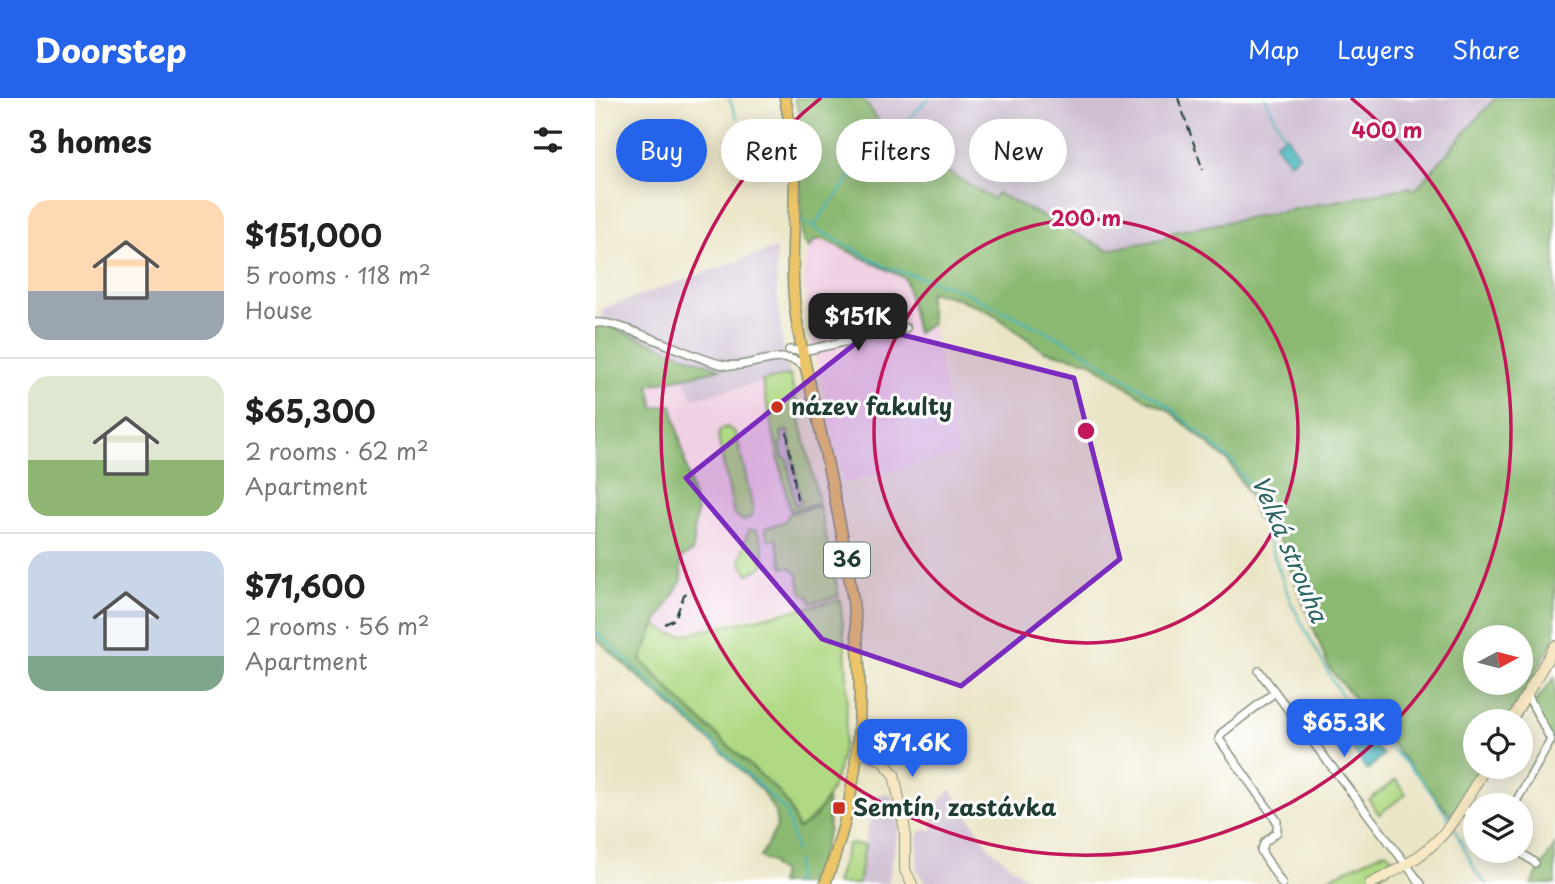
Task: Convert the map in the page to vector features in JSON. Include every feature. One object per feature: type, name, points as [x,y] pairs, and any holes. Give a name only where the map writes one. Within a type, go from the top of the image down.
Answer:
[{"type":"main road","name":"36","points":[[785,98],[795,160],[793,283],[799,333],[856,612],[862,701],[857,753],[843,835],[825,884]]},
{"type":"street","points":[[595,323],[617,325],[684,353],[727,366],[768,359],[791,359],[803,351]]},
{"type":"street","points":[[789,350],[803,351],[906,328]]},
{"type":"street","points":[[768,359],[789,350],[796,344],[799,333]]},
{"type":"street","points":[[791,359],[807,370]]},
{"type":"street","points":[[1533,684],[1555,646]]},
{"type":"street","points":[[1259,671],[1421,884]]},
{"type":"street","points":[[1275,692],[1221,733],[1219,739],[1277,821],[1277,832],[1265,842],[1261,851],[1282,884]]},
{"type":"street","points":[[1521,793],[1551,740],[1528,695]]},
{"type":"street","points":[[857,753],[881,759],[894,774],[904,819],[905,870],[912,884]]},
{"type":"street","points":[[1370,884],[1430,851],[1451,825],[1479,779]]},
{"type":"highlighted area","points":[[875,328],[1074,378],[1120,559],[961,686],[822,639],[686,478]]},
{"type":"shaded area","points":[[862,98],[1495,98],[1414,190],[1410,187],[1174,232],[1162,239],[1107,250],[998,193],[993,199],[955,176],[955,119],[877,119]]},
{"type":"shaded area","points":[[823,239],[906,278],[917,332],[932,323],[958,455],[843,483],[812,343],[804,285],[805,257],[815,240]]},
{"type":"shaded area","points":[[776,248],[783,348],[790,375],[693,398],[684,376],[695,361],[603,324],[601,309]]},
{"type":"shaded area","points":[[595,328],[695,361],[728,389],[790,375],[839,596],[671,634],[650,643]]},
{"type":"shaded area","points":[[788,431],[801,504],[795,505],[787,460],[783,458],[780,443],[781,432]]},
{"type":"shaded area","points":[[951,790],[990,848],[1033,884],[926,884],[917,871],[918,836],[923,830],[932,829],[934,807]]},
{"type":"shaded area","points":[[889,794],[895,800],[899,825],[888,884],[858,884],[873,801],[876,795]]},
{"type":"green space","points":[[794,98],[862,98],[877,119],[836,119],[836,182],[955,182],[955,176],[993,199],[997,193],[1107,250],[1162,239],[1174,232],[1410,187],[1415,190],[1495,98],[1555,98],[1555,637],[1533,676],[1533,625],[1463,625],[1463,695],[1523,695],[1515,709],[1463,709],[1463,779],[1474,779],[1451,816],[1329,668],[1276,532],[1257,520],[1249,494],[1228,461],[1167,409],[1147,400],[1089,361],[1044,351],[990,312],[957,298],[930,292],[928,300],[932,323],[917,333],[905,278],[823,239],[815,240],[809,248],[802,239],[800,182],[822,182],[822,119],[800,119]]},
{"type":"green space","points":[[603,324],[720,369],[649,385],[654,408],[672,405],[697,514],[692,552],[680,559],[682,580],[655,625],[641,660],[686,707],[779,792],[789,806],[798,829],[813,820],[827,798],[829,828],[814,884],[779,884],[782,873],[773,867],[773,863],[760,857],[777,827],[775,811],[761,790],[713,743],[595,638],[595,328]]},
{"type":"green space","points":[[790,375],[819,504],[790,510],[762,381]],"holes":[[[788,431],[801,503],[795,505],[787,459],[783,458],[780,443],[783,442],[781,432]]]},
{"type":"green space","points":[[727,427],[736,433],[753,509],[752,516],[744,521],[734,514],[718,437],[720,430]]},
{"type":"green space","points":[[819,506],[839,596],[811,603],[809,597],[802,593],[797,573],[790,567],[783,568],[776,539],[768,539],[765,529],[785,521],[790,513]]},
{"type":"green space","points":[[748,530],[756,530],[764,558],[762,567],[748,574],[740,562]]},
{"type":"green space","points":[[840,600],[847,691],[842,756],[833,786],[819,810],[798,829],[789,806],[779,792],[686,707],[641,660],[655,625],[671,634],[683,635]]},
{"type":"green space","points":[[1555,677],[1555,747],[1533,709],[1530,708]]},
{"type":"green space","points":[[1396,780],[1406,794],[1379,814],[1369,800]]},
{"type":"green space","points":[[848,844],[865,845],[858,884],[836,884]]},
{"type":"green space","points":[[1555,845],[1555,884],[1531,884]]},
{"type":"green space","points":[[1386,851],[1392,857],[1388,871],[1361,884],[1316,884]]},
{"type":"water","points":[[1286,135],[1299,155],[1289,162],[1275,143]]},
{"type":"water","points":[[1356,726],[1383,755],[1367,771],[1345,737]]},
{"type":"waterway","name":"Velká strouha","points":[[729,98],[737,118]]},
{"type":"waterway","points":[[908,119],[929,98]]},
{"type":"waterway","points":[[1265,98],[1284,136]]},
{"type":"waterway","points":[[814,225],[847,182]]},
{"type":"waterway","name":"Velká strouha","points":[[799,219],[886,267],[958,289],[1070,343],[1164,403],[1232,461],[1249,486],[1291,603],[1332,680],[1349,706],[1422,780],[1450,820]]},
{"type":"waterway","points":[[595,631],[786,811],[796,851]]},
{"type":"waterway","name":"Velká strouha","points":[[1454,828],[1477,874],[1487,884]]},
{"type":"waterway","points":[[795,884],[797,861]]},
{"type":"railway","points":[[1178,98],[1203,170]]},
{"type":"railway","points":[[787,432],[797,499]]},
{"type":"railway","points":[[665,624],[675,619],[684,595],[691,590]]},
{"type":"place","name":"název fakulty","points":[[777,407]]},
{"type":"place","name":"Semtín, zastávka","points":[[839,808]]}]
